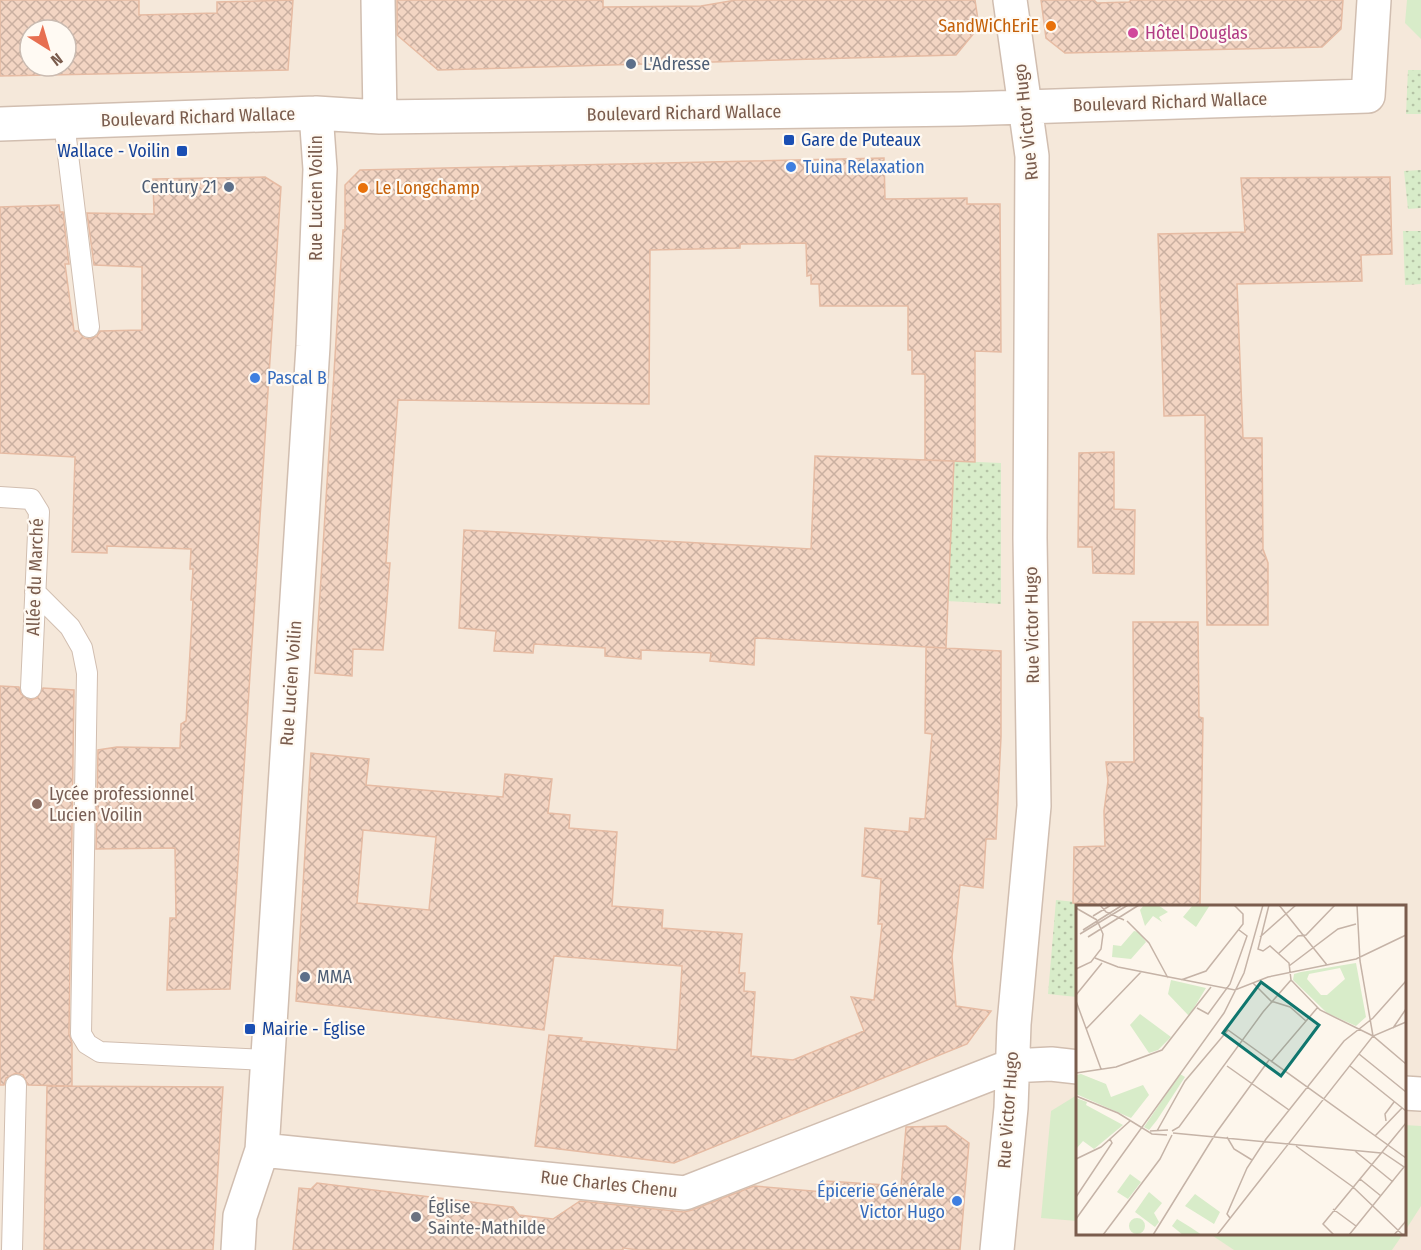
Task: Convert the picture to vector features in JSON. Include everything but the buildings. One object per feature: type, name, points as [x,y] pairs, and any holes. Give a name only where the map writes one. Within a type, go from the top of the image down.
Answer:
[{"type":"street","points":[[378,0],[380,117]]},
{"type":"street","name":"Rue Victor Hugo","points":[[997,1250],[1011,1108],[1011,1066],[1034,806],[1030,538],[1033,167],[1027,106],[1010,0]]},
{"type":"street","name":"Boulevard Richard Wallace","points":[[0,124],[316,114],[380,117],[960,109],[1368,96],[1374,0]]},
{"type":"street","name":"Rue Lucien Voilin","points":[[238,1250],[240,1215],[262,1150],[313,346],[320,169],[316,114]]},
{"type":"street","name":"Rue Charles Chenu","points":[[262,1150],[685,1192],[1011,1066],[1051,1064],[1076,1067]]},
{"type":"street","points":[[1406,1093],[1421,1094]]},
{"type":"lane","points":[[64,122],[89,327]]},
{"type":"lane","name":"Allée du Marché","points":[[0,497],[31,499],[39,512],[32,688]]},
{"type":"lane","points":[[35,591],[70,627],[82,648],[87,673],[81,1034],[87,1044],[100,1052],[267,1060]]},
{"type":"lane","points":[[10,1095],[12,1250]]},
{"type":"shaded area","points":[[0,0],[1421,0],[1421,1250],[0,1250]]},
{"type":"green space","points":[[1407,0],[1421,0],[1421,39],[1405,23]]},
{"type":"green space","points":[[1408,70],[1421,70],[1421,114],[1406,114]]},
{"type":"green space","points":[[1421,170],[1421,208],[1408,209],[1404,171]]},
{"type":"green space","points":[[1403,231],[1421,231],[1421,284],[1405,285]]},
{"type":"green space","points":[[954,461],[1001,463],[1001,604],[947,601]]},
{"type":"green space","points":[[1056,900],[1096,904],[1076,905],[1076,997],[1048,994]]},
{"type":"green space","points":[[1076,1096],[1076,1221],[1041,1218],[1051,1111]]},
{"type":"green space","points":[[1406,1125],[1421,1126],[1421,1206],[1406,1229]]},
{"type":"green space","points":[[1212,1235],[1402,1235],[1392,1250],[1234,1250]]},
{"type":"place","name":"SandWiChEriE","points":[[1051,26]]},
{"type":"place","name":"Hôtel Douglas","points":[[1133,33]]},
{"type":"place","name":"L'Adresse","points":[[631,64]]},
{"type":"place","name":"Gare de Puteaux","points":[[789,140]]},
{"type":"place","name":"Wallace - Voilin","points":[[182,151]]},
{"type":"place","name":"Tuina Relaxation","points":[[791,167]]},
{"type":"place","name":"Century 21","points":[[229,187]]},
{"type":"place","name":"Le Longchamp","points":[[363,188]]},
{"type":"place","name":"Pascal B","points":[[255,378]]},
{"type":"place","name":"Lycée professionnel Lucien Voilin","points":[[37,804]]},
{"type":"place","name":"MMA","points":[[305,977]]},
{"type":"place","name":"Mairie - Église","points":[[250,1029]]},
{"type":"place","name":"Épicerie Générale Victor Hugo","points":[[957,1201]]},
{"type":"place","name":"Église Sainte-Mathilde","points":[[416,1217]]}]
